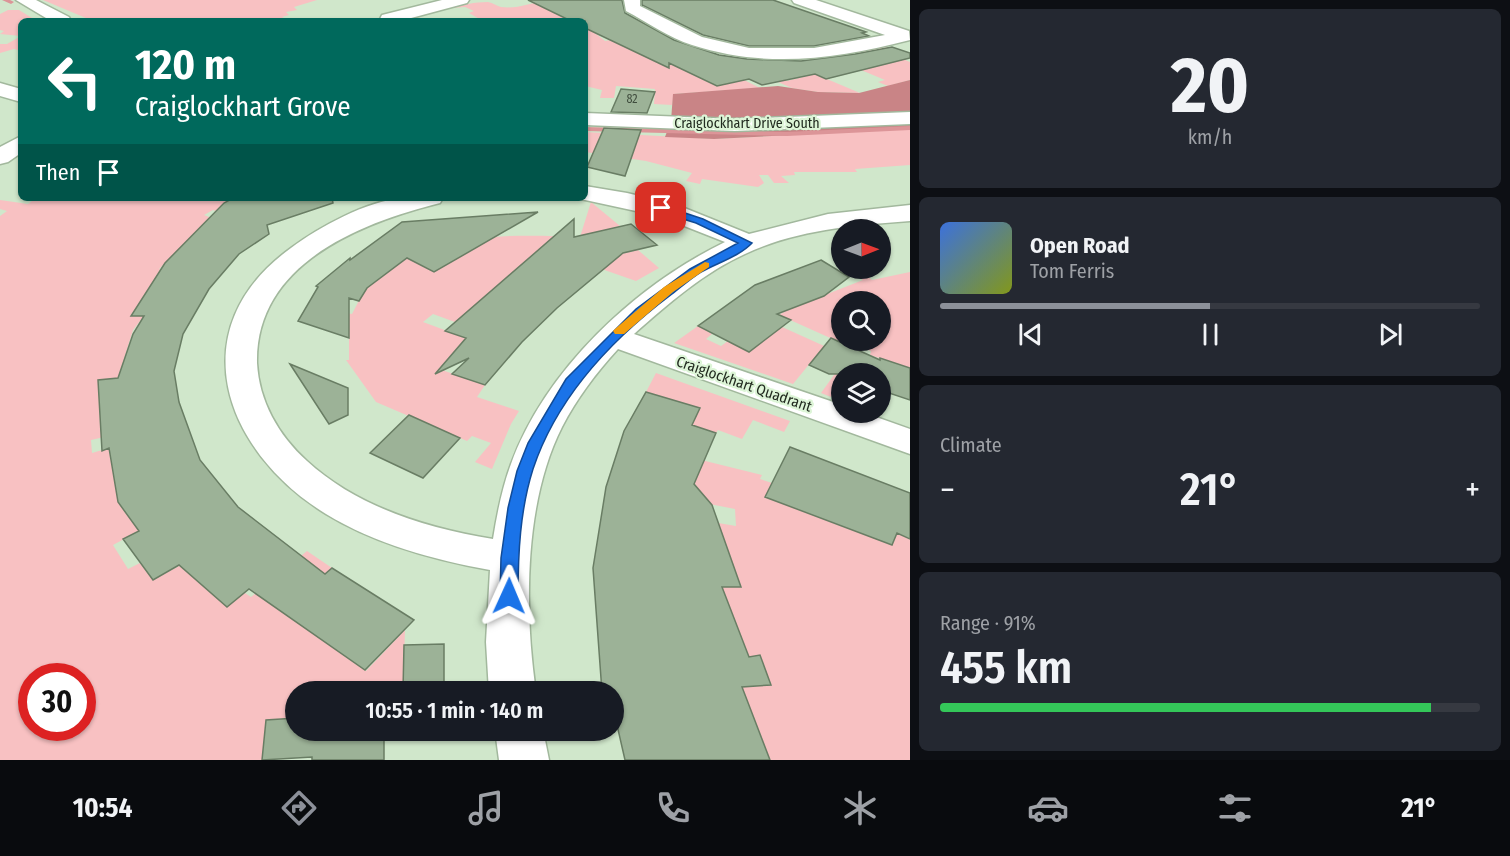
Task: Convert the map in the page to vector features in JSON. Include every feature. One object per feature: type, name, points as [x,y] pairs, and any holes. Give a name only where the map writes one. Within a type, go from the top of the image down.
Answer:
[{"type":"street","points":[[392,18],[461,0]]},
{"type":"street","points":[[632,0],[632,8],[696,41],[749,54],[814,54],[908,37]]},
{"type":"street","points":[[800,0],[908,37]]},
{"type":"street","points":[[9,8],[26,1],[57,18]]},
{"type":"street","points":[[0,89],[18,95]]},
{"type":"street","name":"Craiglockhart Drive South","points":[[588,120],[735,125],[910,118]]},
{"type":"street","points":[[0,157],[18,145]]},
{"type":"street","points":[[588,193],[674,212],[747,243]]},
{"type":"street","points":[[420,201],[386,210],[340,228],[310,246],[284,267],[256,300],[247,318],[241,338],[240,381],[246,403],[257,425],[293,470],[319,490],[349,509],[384,526],[466,551],[510,558]]},
{"type":"street","points":[[512,681],[508,633],[510,558],[516,508],[535,443],[571,382],[640,312],[685,278],[747,243],[820,222],[910,213]]},
{"type":"street","name":"Craiglockhart Quadrant","points":[[613,337],[910,442]]},
{"type":"street","points":[[521,741],[524,760]]},
{"type":"shaded area","points":[[43,0],[317,0],[294,7],[297,10],[286,12],[289,15],[282,17],[284,18],[86,18]]},
{"type":"shaded area","points":[[545,1],[575,18],[478,18],[469,13],[474,11],[465,7],[450,8],[488,2],[501,7]]},
{"type":"shaded area","points":[[8,10],[19,10],[32,18],[18,18],[18,36],[0,34],[4,31],[0,30],[0,14]]},
{"type":"shaded area","points":[[588,27],[605,41],[611,40],[673,59],[693,75],[717,86],[744,80],[760,88],[674,94],[672,105],[654,104],[655,89],[616,86],[614,98],[600,98],[602,90],[588,87]]},
{"type":"shaded area","points":[[18,38],[18,50],[0,53],[0,44],[7,44]]},
{"type":"shaded area","points":[[879,47],[894,48],[883,51],[910,62],[910,80],[888,86],[878,82],[885,80],[861,70],[886,63],[857,52]]},
{"type":"shaded area","points":[[760,74],[787,81],[815,74],[860,93],[818,92],[792,88]]},
{"type":"shaded area","points":[[910,80],[910,129],[714,139],[665,137],[671,121],[673,94],[778,86],[818,92],[859,93]]},
{"type":"shaded area","points":[[910,129],[910,165],[855,169],[857,172],[794,172],[795,175],[781,176],[789,183],[774,183],[768,175],[759,175],[764,183],[758,187],[702,179],[700,184],[686,181],[692,173],[646,161],[588,152],[588,132],[715,139]]},
{"type":"shaded area","points":[[0,200],[28,204],[32,201],[266,201],[241,219],[213,210],[204,215],[224,223],[175,253],[159,269],[174,272],[152,304],[139,303],[131,315],[144,316],[133,330],[118,378],[122,433],[91,440],[92,453],[109,448],[119,503],[139,531],[113,545],[128,569],[140,563],[153,580],[192,559],[227,606],[245,593],[251,597],[307,551],[332,568],[284,613],[366,671],[405,630],[403,681],[285,681],[285,719],[266,720],[262,760],[0,760],[0,216],[7,211],[0,209]]},
{"type":"shaded area","points":[[591,202],[620,226],[594,233],[617,255],[638,250],[659,268],[636,281],[573,259],[474,329],[433,314],[423,322],[466,338],[439,369],[485,385],[477,397],[519,411],[492,469],[475,462],[491,443],[472,436],[467,441],[376,402],[346,360],[349,360],[349,321],[324,310],[352,314],[366,289],[391,268],[415,255],[441,246],[497,237],[580,237]]},
{"type":"shaded area","points":[[910,272],[910,368],[870,355],[871,351],[891,351],[891,291],[835,291],[863,280],[861,279],[891,279],[891,276]]},
{"type":"shaded area","points":[[831,293],[831,338],[779,315],[807,297],[812,300]]},
{"type":"shaded area","points":[[771,322],[853,359],[850,363],[843,363],[844,361],[820,351],[793,384],[674,343],[698,326],[712,334],[706,339],[721,346],[728,341],[749,352],[760,343]]},
{"type":"shaded area","points":[[656,373],[790,421],[784,432],[753,420],[742,439],[718,430],[716,433],[692,425],[700,408],[646,392]]},
{"type":"shaded area","points":[[831,379],[831,397],[821,393]]},
{"type":"shaded area","points":[[677,454],[762,475],[760,479],[772,483],[766,497],[841,526],[858,490],[864,534],[892,545],[897,533],[910,539],[910,760],[770,760],[757,728],[678,692],[771,685],[760,656],[749,657],[741,637],[665,514],[736,526],[735,509],[689,500],[698,489]]},
{"type":"building","points":[[528,0],[622,0],[625,13],[674,40],[719,55],[747,59],[801,61],[892,47],[910,53],[910,58],[826,79],[815,74],[762,85],[749,79],[717,86],[669,63],[669,68],[588,29],[588,18],[565,18]]},
{"type":"building","points":[[642,0],[773,0],[866,32],[862,33],[869,36],[814,46],[749,46],[703,35],[642,5]]},
{"type":"building","points":[[621,89],[655,92],[647,113],[611,112]]},
{"type":"building","points":[[604,128],[641,130],[625,176],[588,167]]},
{"type":"building","points":[[228,201],[333,201],[333,203],[267,225],[269,234],[239,254],[209,289],[183,334],[174,371],[179,402],[200,460],[238,507],[325,574],[332,568],[414,620],[365,670],[249,589],[227,607],[179,565],[153,580],[123,539],[139,531],[118,502],[109,448],[102,451],[98,380],[118,378],[133,334],[144,316],[131,316],[165,263]]},
{"type":"building","points":[[538,212],[434,272],[407,258],[367,288],[359,301],[349,298],[349,338],[298,321],[318,287],[316,286],[350,258],[350,260],[402,222]]},
{"type":"building","points":[[574,219],[574,237],[631,224],[657,245],[623,253],[557,308],[522,342],[485,385],[452,374],[469,358],[435,374],[466,338],[445,331]]},
{"type":"building","points":[[821,260],[831,266],[831,279],[846,279],[824,296],[777,314],[791,320],[749,352],[698,326],[755,285]]},
{"type":"building","points":[[831,338],[831,351],[860,351],[880,360],[880,358],[910,368],[910,400],[891,394],[891,363],[831,363],[831,374],[809,365]]},
{"type":"building","points":[[290,364],[348,388],[348,415],[329,424]]},
{"type":"building","points":[[646,392],[700,408],[692,425],[716,433],[694,484],[712,505],[741,587],[722,587],[749,657],[760,655],[771,685],[742,687],[770,760],[625,760],[621,741],[624,741],[624,681],[601,681],[593,568],[606,487],[624,431]]},
{"type":"building","points":[[409,415],[460,438],[423,478],[370,453]]},
{"type":"building","points":[[790,447],[910,493],[910,539],[897,533],[892,545],[765,497]]},
{"type":"building","points":[[444,644],[444,681],[403,681],[404,645]]},
{"type":"building","points":[[285,719],[285,741],[384,741],[384,760],[312,760],[312,757],[262,760],[266,720]]},
{"type":"waterway","points":[[5,0],[11,2]]},
{"type":"waterway","points":[[588,129],[787,134],[910,128]]},
{"type":"slow traffic","points":[[619,331],[640,312],[705,265]]},
{"type":"route","points":[[509,596],[510,558],[516,508],[525,471],[535,443],[571,382],[640,312],[694,272],[747,243],[724,231],[661,208]]}]
